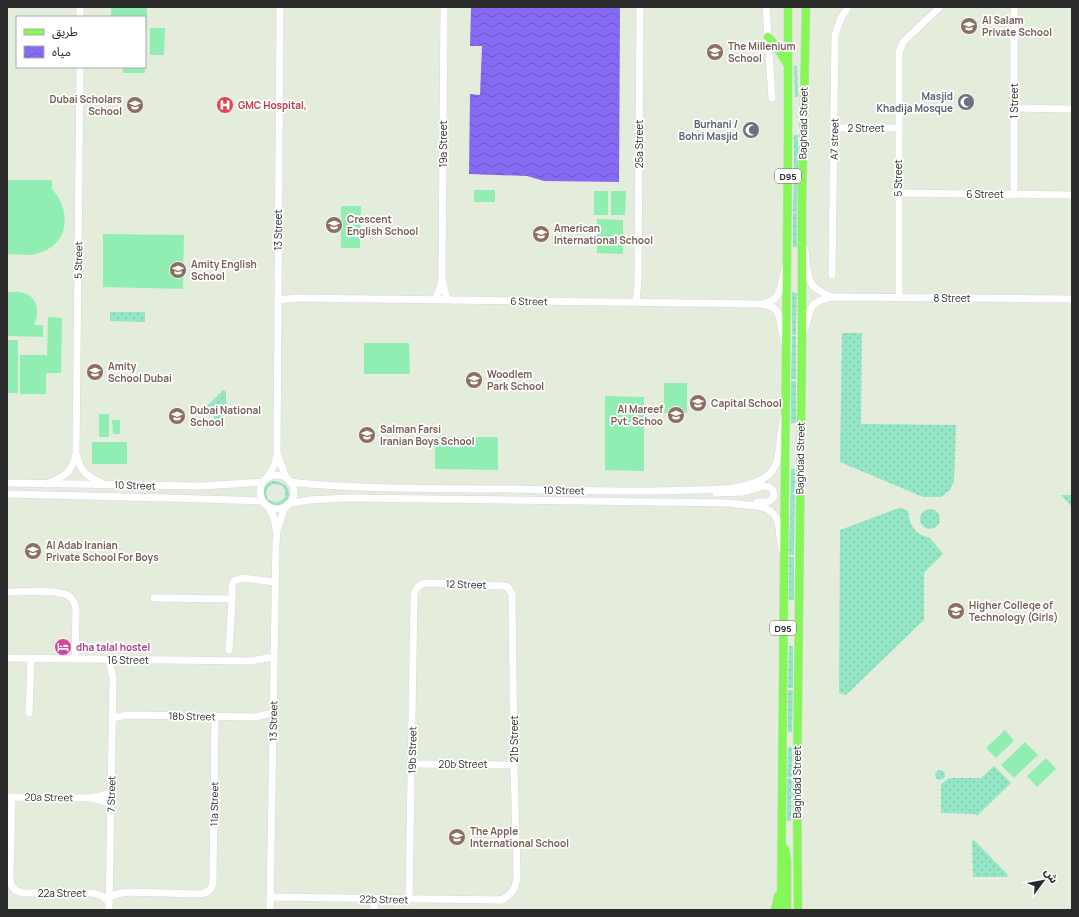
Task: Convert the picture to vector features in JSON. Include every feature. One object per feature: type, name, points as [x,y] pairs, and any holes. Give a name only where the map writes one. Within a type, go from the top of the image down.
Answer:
[{"type":"main road","name":"Baghdad Street","points":[[781,910],[788,7]]},
{"type":"main road","points":[[801,7],[806,16]]},
{"type":"main road","name":"Baghdad Street","points":[[798,910],[797,782],[802,226],[806,7]]},
{"type":"main road","points":[[768,37],[781,52],[788,68]]},
{"type":"main road","points":[[781,833],[787,860],[787,910]]},
{"type":"main road","points":[[775,910],[776,899],[781,890]]},
{"type":"main road","points":[[798,894],[802,910]]},
{"type":"street","name":"13 Street","points":[[264,481],[274,466],[277,454],[280,7]]},
{"type":"street","name":"19a Street","points":[[444,7],[442,281],[447,299]]},
{"type":"street","name":"25a Street","points":[[639,302],[640,7]]},
{"type":"street","points":[[766,7],[772,98]]},
{"type":"street","name":"A7 street","points":[[832,275],[835,35],[841,18],[848,7]]},
{"type":"street","name":"5 Street","points":[[899,298],[899,52],[901,45],[940,7]]},
{"type":"street","name":"1 Street","points":[[1014,7],[1014,194]]},
{"type":"street","name":"5 Street","points":[[47,484],[61,478],[69,472],[74,464],[76,454],[80,68]]},
{"type":"street","points":[[1014,108],[1072,109]]},
{"type":"street","name":"2 Street","points":[[834,128],[899,128]]},
{"type":"street","name":"6 Street","points":[[898,193],[1072,195]]},
{"type":"street","name":"8 Street","points":[[802,226],[809,280],[817,290],[832,297]]},
{"type":"street","points":[[762,304],[771,301],[777,296],[787,264]]},
{"type":"street","name":"19a Street","points":[[436,299],[442,281]]},
{"type":"street","name":"6 Street","points":[[278,297],[291,295],[297,298],[762,304],[772,307],[778,312],[782,338],[786,346]]},
{"type":"street","name":"8 Street","points":[[802,335],[811,307],[819,300],[832,297],[1072,299]]},
{"type":"street","name":"10 Street","points":[[288,480],[358,487],[680,491],[736,487],[753,483],[766,477],[774,468],[777,461],[781,427],[786,411]]},
{"type":"street","name":"5 Street","points":[[76,454],[80,468],[87,476],[104,484]]},
{"type":"street","name":"13 Street","points":[[277,454],[288,480]]},
{"type":"street","points":[[278,475],[288,480],[293,488],[293,495],[286,505],[279,508],[266,504],[260,494],[264,481],[270,477],[278,475]]},
{"type":"street","name":"10 Street","points":[[7,483],[202,486],[264,481]]},
{"type":"street","points":[[680,491],[692,493],[730,493],[749,491],[767,486],[774,492],[773,499],[769,502],[730,503]]},
{"type":"street","name":"10 Street","points":[[7,494],[204,499],[266,504]]},
{"type":"street","name":"10 Street","points":[[286,505],[309,500],[348,498],[730,503],[761,506],[772,513],[778,524],[780,543],[784,554]]},
{"type":"street","name":"13 Street","points":[[266,504],[274,518],[277,531],[270,910]]},
{"type":"street","name":"13 Street","points":[[277,531],[286,505]]},
{"type":"street","points":[[229,650],[232,584],[239,578],[263,580],[275,583]]},
{"type":"street","name":"12 Street","points":[[432,584],[500,586]]},
{"type":"street","name":"19b Street","points":[[409,899],[414,601],[421,590],[432,584]]},
{"type":"street","name":"21b Street","points":[[499,900],[506,900],[515,894],[518,888],[514,765],[512,602],[507,591],[500,586]]},
{"type":"street","points":[[7,592],[55,592],[70,596],[75,606],[76,615],[75,659]]},
{"type":"street","points":[[154,598],[232,599]]},
{"type":"street","name":"16 Street","points":[[7,658],[250,661],[274,657]]},
{"type":"street","points":[[29,713],[32,659]]},
{"type":"street","name":"7 Street","points":[[109,660],[113,678],[109,910]]},
{"type":"street","name":"7 Street","points":[[113,678],[119,660]]},
{"type":"street","name":"16 Street","points":[[250,661],[274,667]]},
{"type":"street","name":"18b Street","points":[[113,710],[128,714],[273,717]]},
{"type":"street","name":"18b Street","points":[[112,718],[128,714]]},
{"type":"street","name":"11a Street","points":[[126,892],[200,894],[209,890],[212,886],[215,716]]},
{"type":"street","name":"20b Street","points":[[412,764],[514,765]]},
{"type":"street","name":"20a Street","points":[[92,798],[111,793]]},
{"type":"street","name":"20a Street","points":[[9,797],[92,798],[111,803]]},
{"type":"street","name":"22a Street","points":[[9,797],[10,880],[13,888],[23,893],[93,893],[110,899]]},
{"type":"street","points":[[110,888],[126,892]]},
{"type":"street","points":[[110,899],[126,892]]},
{"type":"street","name":"22b Street","points":[[270,897],[499,900]]},
{"type":"street","points":[[374,899],[374,910]]},
{"type":"green space","points":[[111,7],[147,7],[147,29],[146,16],[111,16]]},
{"type":"green space","points":[[150,28],[165,28],[164,55],[150,55]]},
{"type":"green space","points":[[794,66],[797,66],[798,97],[795,97]]},
{"type":"green space","points":[[123,68],[145,68],[145,73],[123,73]]},
{"type":"green space","points":[[794,135],[798,135],[798,177],[794,177]]},
{"type":"green space","points":[[794,178],[798,178],[797,212],[793,212]]},
{"type":"green space","points":[[7,180],[52,180],[52,189],[59,198],[65,218],[61,236],[55,244],[46,250],[32,255],[7,254]]},
{"type":"green space","points":[[474,190],[495,190],[495,202],[474,202]]},
{"type":"green space","points":[[594,191],[608,191],[608,215],[594,215]]},
{"type":"green space","points":[[611,191],[626,191],[625,215],[611,215]]},
{"type":"green space","points":[[341,206],[361,206],[360,248],[341,248]]},
{"type":"green space","points":[[793,213],[797,213],[797,247],[793,247]]},
{"type":"green space","points":[[597,219],[623,220],[623,254],[597,253]]},
{"type":"green space","points":[[103,234],[184,235],[183,289],[103,287]]},
{"type":"green space","points":[[7,292],[21,292],[28,295],[35,301],[37,315],[34,325],[43,325],[43,337],[7,336]]},
{"type":"green space","points":[[792,292],[797,293],[796,335],[792,335]]},
{"type":"green space","points":[[110,312],[145,312],[145,322],[110,321]]},
{"type":"green space","points":[[48,317],[62,318],[61,373],[46,373],[46,394],[20,394],[20,355],[46,355],[47,358]]},
{"type":"green space","points":[[842,333],[862,333],[861,424],[956,425],[954,481],[950,490],[941,497],[923,497],[840,462]]},
{"type":"green space","points":[[792,336],[796,336],[796,379],[791,379]]},
{"type":"green space","points":[[7,340],[18,340],[18,393],[7,393]]},
{"type":"green space","points":[[364,343],[409,343],[410,374],[364,374]]},
{"type":"green space","points":[[791,381],[796,381],[796,423],[791,423]]},
{"type":"green space","points":[[664,383],[687,383],[687,413],[664,413]]},
{"type":"green space","points":[[223,390],[226,392],[226,414],[221,418],[221,424],[220,421],[214,421],[213,409],[203,410]]},
{"type":"green space","points":[[605,396],[644,397],[644,471],[605,470]]},
{"type":"green space","points":[[99,414],[109,414],[109,437],[99,437]]},
{"type":"green space","points":[[112,420],[120,420],[120,434],[113,434]]},
{"type":"green space","points":[[435,437],[498,437],[498,470],[435,469]]},
{"type":"green space","points":[[92,442],[127,442],[127,464],[92,464]]},
{"type":"green space","points":[[791,469],[795,469],[794,555],[789,555]]},
{"type":"green space","points":[[273,481],[285,485],[288,489],[289,496],[285,504],[273,506],[268,502],[263,497],[262,491],[265,486]],"holes":[[[276,484],[283,487],[285,492],[285,498],[277,503],[269,500],[266,493],[269,487]]]},
{"type":"green space","points":[[1061,495],[1072,495],[1072,507]]},
{"type":"green space","points":[[899,508],[908,511],[910,522],[914,529],[919,534],[930,538],[943,554],[924,573],[924,620],[846,695],[839,693],[840,530]]},
{"type":"green space","points":[[926,509],[934,509],[940,515],[940,523],[934,529],[926,529],[920,523],[920,515]]},
{"type":"green space","points":[[789,557],[794,557],[794,600],[789,600]]},
{"type":"green space","points":[[789,646],[793,646],[793,688],[788,688]]},
{"type":"green space","points":[[788,690],[793,690],[792,732],[788,732]]},
{"type":"green space","points":[[1005,730],[1014,741],[996,758],[986,748]]},
{"type":"green space","points":[[1025,742],[1038,755],[1014,778],[1001,765]]},
{"type":"green space","points":[[788,747],[792,747],[792,777],[787,777]]},
{"type":"green space","points":[[1046,758],[1056,769],[1037,787],[1027,776]]},
{"type":"green space","points":[[994,766],[1011,783],[977,816],[975,814],[941,813],[941,784],[949,778],[981,778]]},
{"type":"green space","points":[[938,770],[942,770],[945,775],[942,780],[938,780],[935,777],[935,773]]},
{"type":"green space","points":[[787,778],[792,778],[791,821],[787,821]]},
{"type":"green space","points":[[974,840],[1008,875],[1007,877],[973,877],[972,841]]},
{"type":"water","points":[[471,7],[620,7],[619,182],[544,181],[527,176],[469,174],[470,94],[480,95],[482,46],[470,46]]},
{"type":"place","name":"Al Salam Private School","points":[[969,26]]},
{"type":"place","name":"The Millenium School","points":[[715,52]]},
{"type":"place","name":"Masjid Khadija Mosque","points":[[966,102]]},
{"type":"place","name":"Dubai Scholars School","points":[[135,105]]},
{"type":"place","name":"GMC Hospital,","points":[[225,105]]},
{"type":"place","name":"Burhani / Bohri Masjid","points":[[751,130]]},
{"type":"place","name":"Crescent English School","points":[[334,225]]},
{"type":"place","name":"American International School","points":[[541,234]]},
{"type":"place","name":"Amity English School","points":[[178,270]]},
{"type":"place","name":"Amity School Dubai","points":[[95,372]]},
{"type":"place","name":"Woodlem Park School","points":[[474,380]]},
{"type":"place","name":"Capital School","points":[[698,403]]},
{"type":"place","name":"Al Mareef Pvt. Schoo","points":[[676,415]]},
{"type":"place","name":"Dubai National School","points":[[177,416]]},
{"type":"place","name":"Salman Farsi Iranian Boys School","points":[[367,435]]},
{"type":"place","name":"Al Adab Iranian Private School For Boys","points":[[33,551]]},
{"type":"place","name":"Higher College of Technology (Girls)","points":[[956,611]]},
{"type":"place","name":"dha talal hostel","points":[[63,647]]},
{"type":"place","name":"The Apple International School","points":[[457,837]]}]
